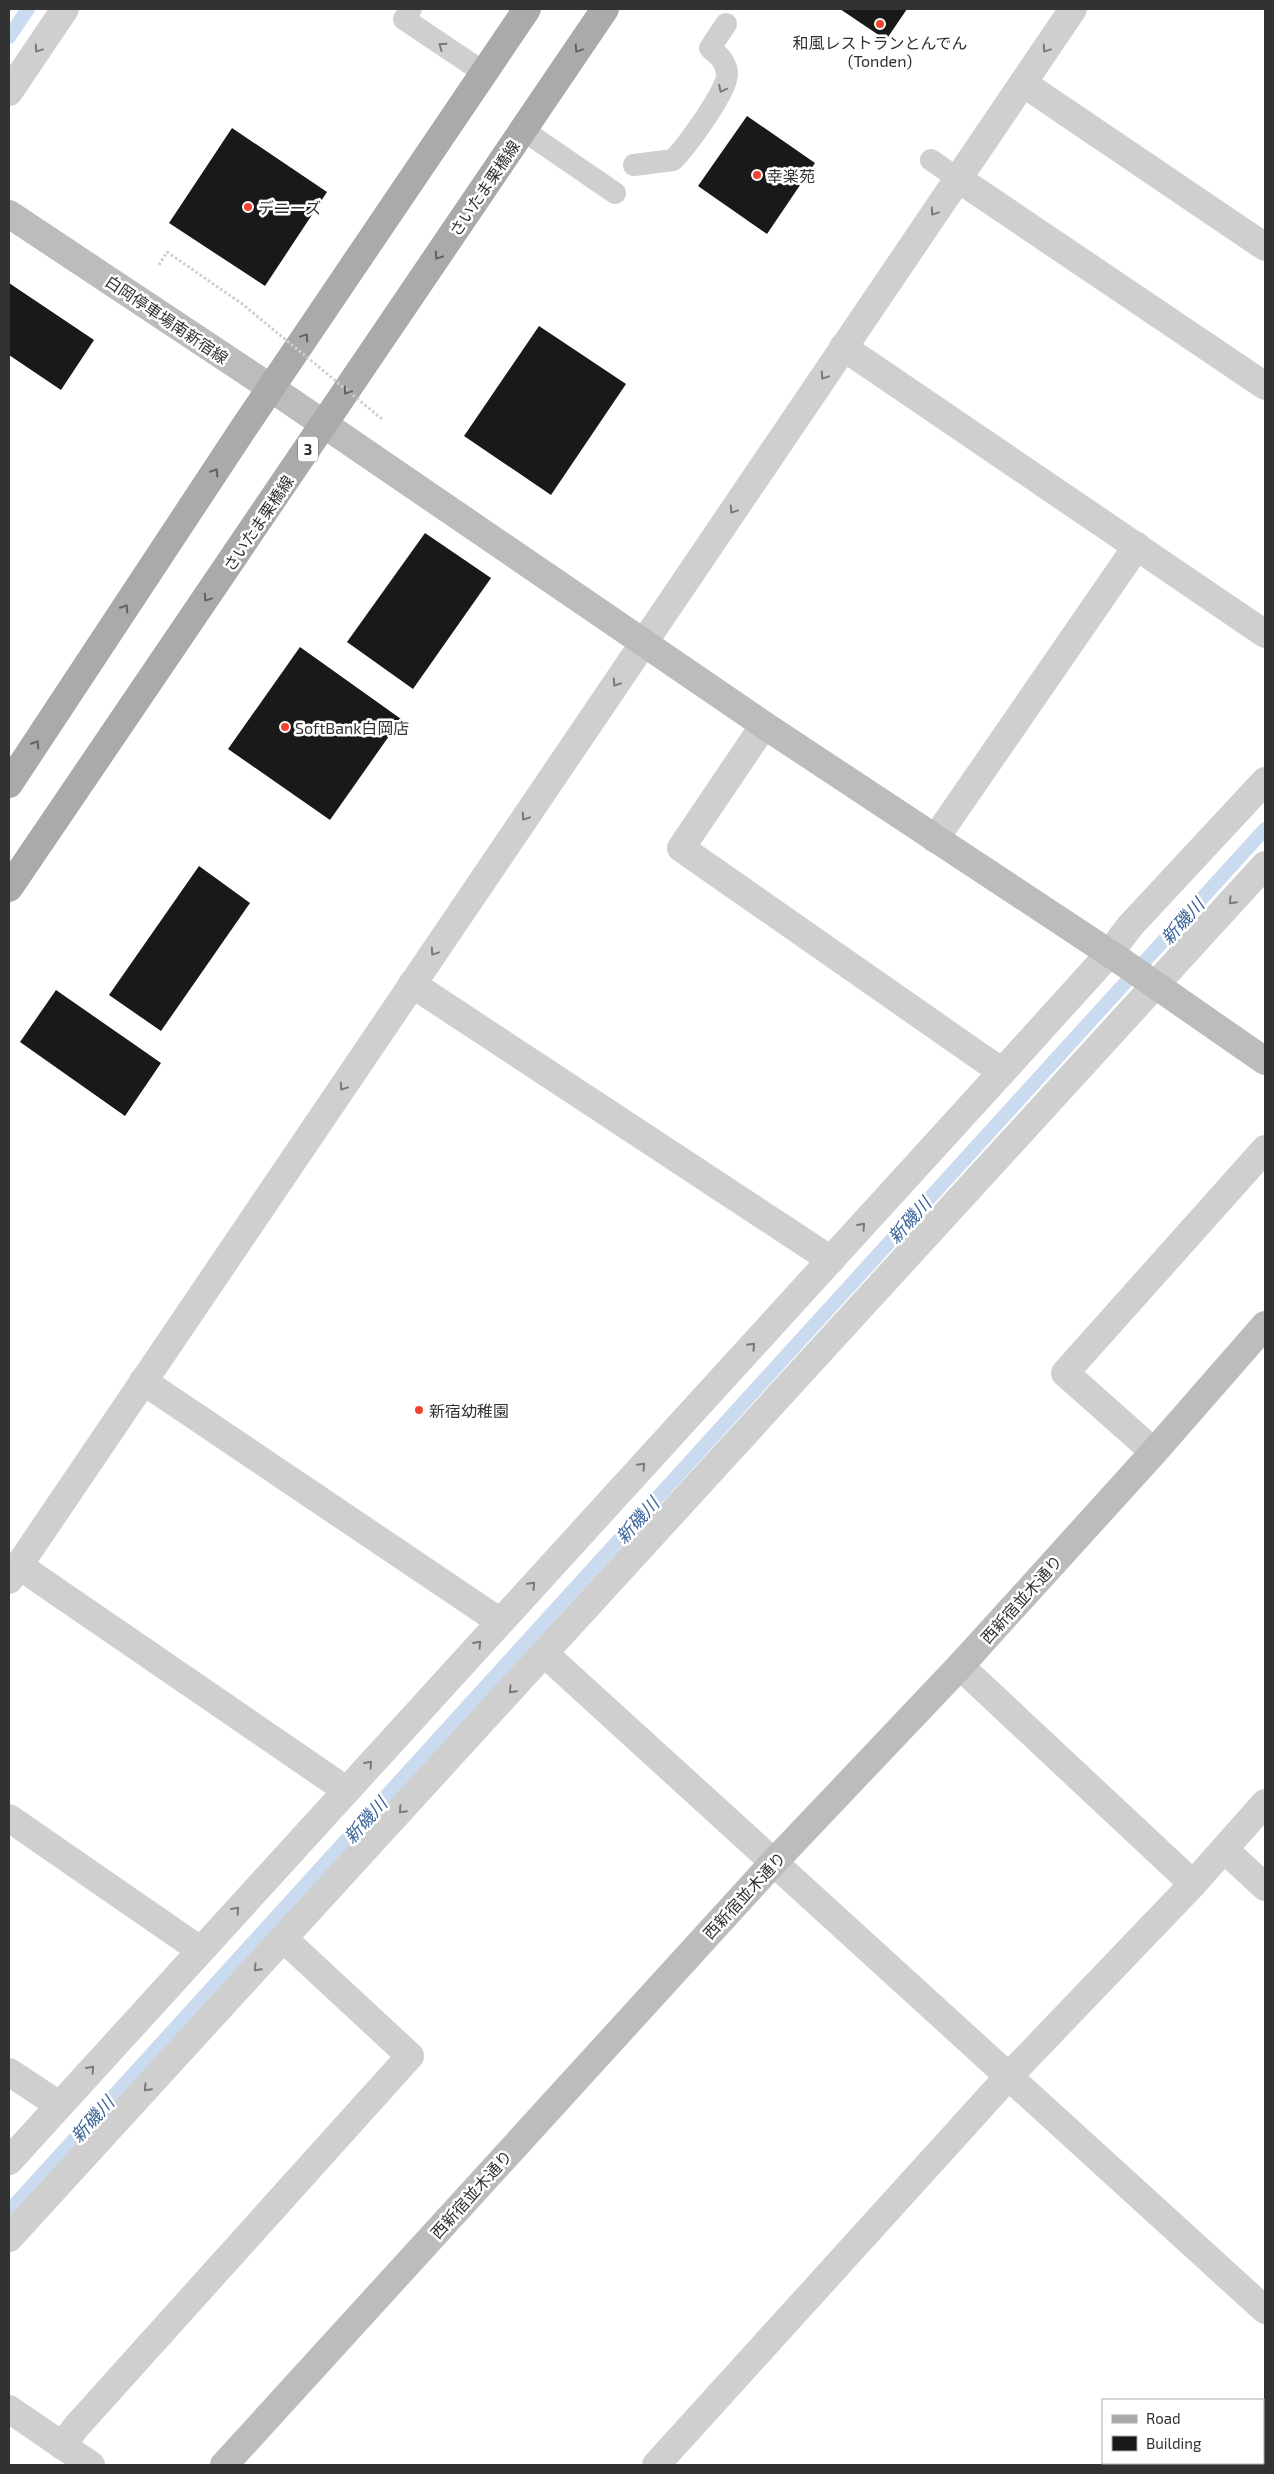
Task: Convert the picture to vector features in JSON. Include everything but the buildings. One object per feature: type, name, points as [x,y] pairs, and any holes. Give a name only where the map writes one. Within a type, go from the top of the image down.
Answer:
[{"type":"main road","points":[[9,784],[271,388],[527,9]]},
{"type":"main road","name":"さいたま栗橋線","points":[[9,888],[605,9]]},
{"type":"street","points":[[9,92],[65,9]]},
{"type":"street","points":[[346,1790],[14,1572],[1073,9]]},
{"type":"street","points":[[1023,83],[1265,247]]},
{"type":"street","points":[[957,178],[1265,386]]},
{"type":"street","name":"白岡停車場南新宿線","points":[[9,214],[325,424],[764,725],[1114,956],[1265,1061]]},
{"type":"street","points":[[844,347],[1265,634]]},
{"type":"street","points":[[936,839],[1137,546]]},
{"type":"street","points":[[764,725],[681,848],[1002,1072]]},
{"type":"street","points":[[9,2160],[1002,1072],[1114,956],[1130,926],[1265,781]]},
{"type":"street","points":[[9,2238],[545,1654],[1152,982],[1265,865]]},
{"type":"street","points":[[412,984],[831,1260]]},
{"type":"street","points":[[1154,1452],[1065,1373],[1265,1149]]},
{"type":"street","name":"西新宿並木通り","points":[[224,2465],[774,1862],[960,1666],[1154,1452],[1265,1325]]},
{"type":"street","points":[[143,1381],[499,1621]]},
{"type":"street","points":[[545,1654],[1265,2310]]},
{"type":"street","points":[[960,1666],[1193,1884]]},
{"type":"street","points":[[667,2461],[1008,2077],[1225,1850],[1265,1803]]},
{"type":"street","points":[[9,1818],[200,1950]]},
{"type":"street","points":[[1225,1850],[1265,1887]]},
{"type":"street","points":[[62,2446],[83,2419],[410,2056],[284,1939]]},
{"type":"street","points":[[9,2072],[58,2105]]},
{"type":"street","points":[[9,2409],[90,2465]]},
{"type":"lane","points":[[410,9],[404,19],[483,72]]},
{"type":"lane","points":[[634,165],[673,160],[686,146],[724,88],[728,74],[722,58],[710,48],[726,24]]},
{"type":"lane","points":[[523,130],[615,194]]},
{"type":"lane","points":[[932,160],[957,178]]},
{"type":"path","points":[[159,265],[167,252],[241,303],[382,419]]},
{"type":"waterway","points":[[9,37],[28,9]]},
{"type":"waterway","name":"新磯川","points":[[9,2211],[1265,829]]},
{"type":"place","name":"和風レストランとんでん (Tonden)","points":[[880,24]]},
{"type":"place","name":"幸楽苑","points":[[757,175]]},
{"type":"place","name":"デニーズ","points":[[248,207]]},
{"type":"place","name":"SoftBank白岡店","points":[[285,727]]},
{"type":"place","name":"新宿幼稚園","points":[[419,1410]]}]
